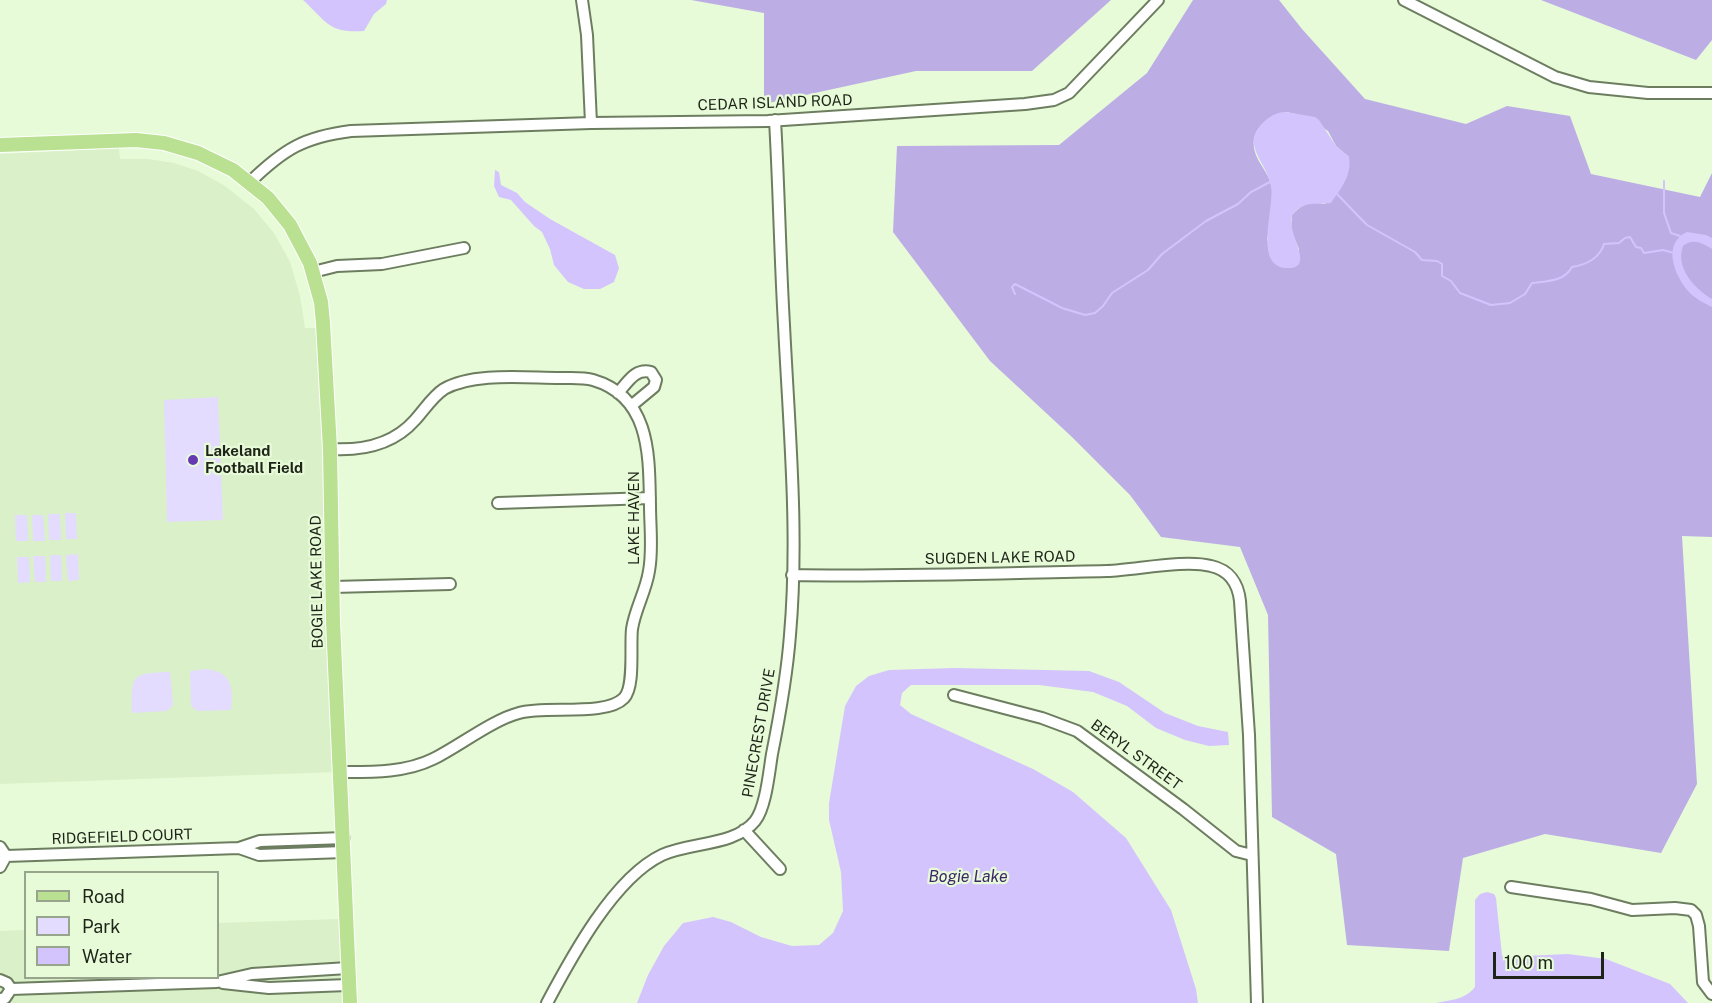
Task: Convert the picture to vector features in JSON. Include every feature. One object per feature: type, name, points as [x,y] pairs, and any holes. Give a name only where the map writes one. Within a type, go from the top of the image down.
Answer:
[{"type":"main road","name":"BOGIE LAKE ROAD","points":[[0,145],[99,140],[156,142],[205,155],[233,170],[273,203],[290,225],[313,272],[324,323],[350,1003]]},
{"type":"street","points":[[582,0],[587,35],[591,123]]},
{"type":"street","name":"CEDAR ISLAND ROAD","points":[[250,182],[278,157],[301,143],[325,135],[351,132],[591,123],[775,120],[1025,104],[1054,100],[1070,93],[1085,79],[1158,0]]},
{"type":"street","points":[[1404,0],[1555,77],[1578,84],[1612,91],[1712,93]]},
{"type":"street","points":[[775,120],[783,321],[793,487],[792,575]]},
{"type":"street","points":[[313,272],[337,266],[382,264],[464,248]]},
{"type":"street","points":[[618,393],[637,372],[644,370],[651,372],[656,380],[654,387],[631,406]]},
{"type":"street","name":"LAKE HAVEN","points":[[330,449],[366,448],[393,439],[405,430],[444,390],[462,383],[497,378],[590,379],[607,385],[618,393],[631,406],[642,425],[648,445],[650,498],[649,574],[632,628],[630,687],[625,698],[611,706],[520,712],[420,765],[388,770],[340,772]]},
{"type":"street","points":[[498,503],[650,498]]},
{"type":"street","name":"SUGDEN LAKE ROAD","points":[[792,575],[869,576],[1079,571],[1200,564],[1224,570],[1235,581],[1240,601],[1249,735],[1257,1003]]},
{"type":"street","name":"PINECREST DRIVE","points":[[744,830],[756,820],[767,787],[784,695],[790,633],[792,575]]},
{"type":"street","points":[[333,587],[450,584]]},
{"type":"street","name":"BERYL STREET","points":[[954,695],[1032,715],[1077,731],[1236,851],[1252,855]]},
{"type":"street","points":[[547,1003],[596,921],[636,872],[662,855],[723,840],[744,830],[780,869]]},
{"type":"street","name":"RIDGEFIELD COURT","points":[[0,867],[3,852],[239,848],[260,841],[344,838]]},
{"type":"street","name":"RIDGEFIELD COURT","points":[[239,848],[259,855],[344,852]]},
{"type":"street","points":[[1511,887],[1567,895],[1632,910],[1675,908],[1691,910],[1696,915],[1699,926],[1703,982],[1712,994]]},
{"type":"street","points":[[11,989],[217,982],[252,974],[348,968]]},
{"type":"street","points":[[290,972],[291,987]]},
{"type":"street","points":[[0,980],[7,983],[11,989]]},
{"type":"street","points":[[217,982],[250,988],[348,984]]},
{"type":"street","points":[[0,999],[5,998],[11,989]]},
{"type":"shaded area","points":[[691,0],[1111,0],[1032,71],[916,71],[764,104],[764,13]]},
{"type":"shaded area","points":[[1193,0],[1279,0],[1365,99],[1466,124],[1507,106],[1570,116],[1591,174],[1700,197],[1712,173],[1712,537],[1682,536],[1697,784],[1661,853],[1545,834],[1463,858],[1449,951],[1347,945],[1336,854],[1272,817],[1268,615],[1240,547],[1161,537],[1130,495],[990,361],[893,232],[897,146],[1059,145],[1147,73]],"holes":[[[1286,112],[1305,116],[1328,131],[1336,146],[1349,157],[1342,183],[1331,199],[1325,204],[1311,203],[1303,206],[1292,215],[1291,230],[1299,249],[1295,267],[1284,268],[1267,240],[1272,212],[1272,191],[1270,180],[1256,155],[1254,139],[1260,126],[1272,117]]]},
{"type":"shaded area","points":[[1541,0],[1712,0],[1712,40],[1696,60]]},
{"type":"shaded area","points":[[119,148],[120,159],[148,159],[174,163],[198,171],[225,186],[254,209],[274,233],[290,262],[300,296],[305,328],[317,328],[336,772],[0,784],[0,154]]},
{"type":"shaded area","points":[[341,919],[345,1003],[0,1003],[0,931],[24,930],[24,979],[219,979],[219,923]]},
{"type":"green space","name":"Lakeland Football Field","points":[[218,397],[223,520],[167,522],[164,400]]},
{"type":"green space","points":[[65,513],[76,513],[77,539],[66,539]]},
{"type":"green space","points":[[48,514],[60,514],[61,540],[49,540]]},
{"type":"green space","points":[[15,515],[27,515],[28,541],[16,541]]},
{"type":"green space","points":[[32,515],[43,515],[45,541],[33,541]]},
{"type":"green space","points":[[78,554],[79,580],[68,581],[66,555]]},
{"type":"green space","points":[[50,555],[61,555],[62,581],[51,581]]},
{"type":"green space","points":[[33,556],[45,556],[46,582],[35,582]]},
{"type":"green space","points":[[17,557],[29,557],[30,582],[18,583]]},
{"type":"green space","points":[[206,669],[226,677],[231,688],[231,710],[197,711],[191,706],[190,671]]},
{"type":"green space","points":[[170,672],[173,705],[167,711],[132,713],[132,691],[136,679],[147,673]]},
{"type":"water","points":[[303,0],[387,0],[386,4],[374,14],[364,31],[352,31],[329,25]]},
{"type":"water","points":[[1286,112],[1315,117],[1336,146],[1349,157],[1349,170],[1345,182],[1331,203],[1305,205],[1292,215],[1292,229],[1300,254],[1299,264],[1293,268],[1276,265],[1270,257],[1268,234],[1271,186],[1254,145],[1254,137],[1266,120],[1275,114]]},
{"type":"water","points":[[495,170],[499,172],[501,185],[517,193],[525,202],[550,219],[615,255],[619,268],[614,282],[600,289],[584,289],[568,282],[554,265],[542,232],[511,200],[499,197],[494,186]]},
{"type":"water","points":[[1687,232],[1712,238],[1712,249],[1701,243],[1690,242],[1683,246],[1681,254],[1688,277],[1699,290],[1712,299],[1712,307],[1688,291],[1678,277],[1675,268],[1673,251],[1675,244],[1679,237]]},
{"type":"water","name":"Bogie Lake","points":[[954,668],[1089,671],[1119,682],[1165,713],[1198,726],[1228,732],[1229,745],[1209,746],[1185,740],[1156,728],[1127,706],[1093,692],[1039,685],[911,685],[902,693],[900,705],[911,714],[1033,769],[1073,792],[1126,838],[1171,910],[1196,989],[1198,1003],[637,1003],[648,975],[664,946],[683,923],[713,917],[731,922],[761,937],[792,946],[819,945],[833,933],[843,911],[841,872],[829,820],[829,803],[845,706],[856,686],[869,676],[889,670]]},
{"type":"water","points":[[1487,892],[1494,894],[1496,898],[1504,957],[1568,954],[1606,959],[1670,984],[1688,1003],[1436,1003],[1462,997],[1475,987],[1475,900],[1480,894]]},
{"type":"waterway","points":[[1664,181],[1664,213],[1671,233],[1680,236]]},
{"type":"waterway","points":[[1015,294],[1012,287],[1015,284],[1062,308],[1085,315],[1095,313],[1112,293],[1148,270],[1162,254],[1206,221],[1238,204],[1251,192],[1270,182]]},
{"type":"waterway","points":[[1336,193],[1367,225],[1415,252],[1422,260],[1437,261],[1442,264],[1442,276],[1451,281],[1460,293],[1491,305],[1510,303],[1525,294],[1532,283],[1560,278],[1572,267],[1587,263],[1596,257],[1604,244],[1619,243],[1625,238],[1630,237],[1636,247],[1641,248],[1644,253],[1663,250],[1674,253]]},
{"type":"place","name":"Lakeland Football Field","points":[[193,460]]}]
